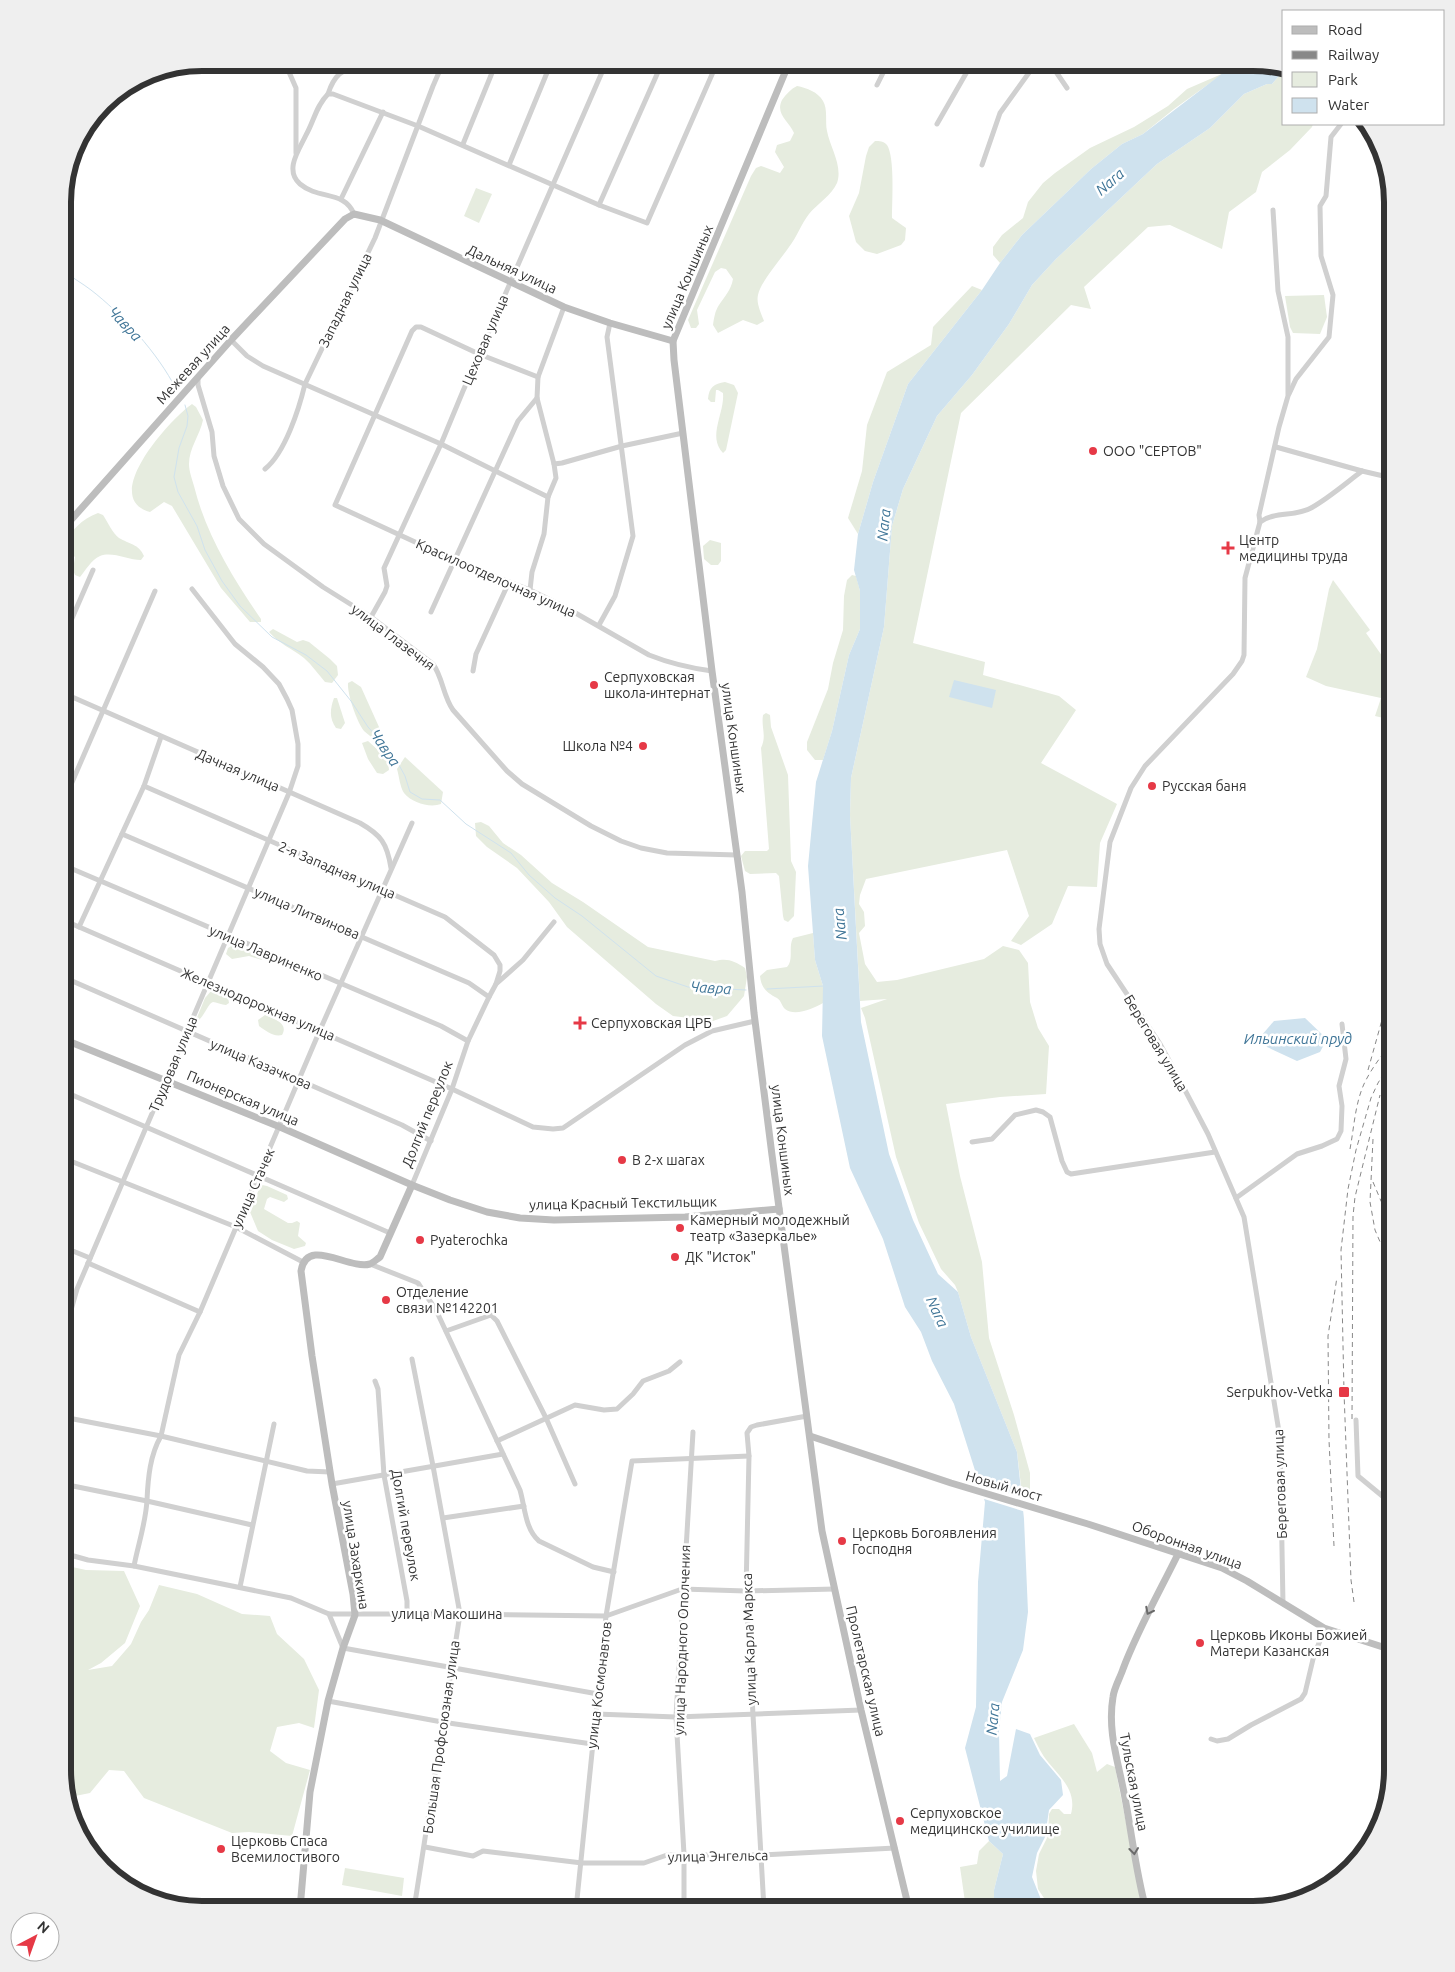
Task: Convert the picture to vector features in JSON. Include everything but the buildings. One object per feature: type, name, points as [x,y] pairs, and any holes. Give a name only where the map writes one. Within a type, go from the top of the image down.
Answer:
[{"type":"street","points":[[289,71],[296,88],[296,153],[292,172],[294,179],[313,193],[341,199],[351,206],[354,214]]},
{"type":"street","points":[[296,153],[308,132],[322,99],[330,94],[332,82],[342,71]]},
{"type":"street","name":"Западная улица","points":[[265,469],[275,459],[284,443],[299,408],[305,384],[375,238],[380,220],[440,71]]},
{"type":"street","points":[[463,144],[493,71]]},
{"type":"street","points":[[509,165],[548,71]]},
{"type":"street","name":"Цеховая улица","points":[[371,617],[387,586],[384,568],[398,534],[442,444],[510,281],[602,71]]},
{"type":"street","points":[[599,205],[658,71]]},
{"type":"street","points":[[330,94],[383,112],[463,144],[599,205],[646,223],[713,71]]},
{"type":"street","name":"улица Коншиных","points":[[785,72],[674,342],[683,433],[712,671],[738,855],[755,1021],[810,1436]]},
{"type":"street","points":[[876,85],[883,72]]},
{"type":"street","points":[[937,124],[967,72]]},
{"type":"street","points":[[982,165],[1000,114],[1030,72]]},
{"type":"street","points":[[1056,72],[1067,88]]},
{"type":"street","points":[[341,199],[383,112]]},
{"type":"street","points":[[1288,396],[1296,379],[1328,337],[1333,295],[1321,256],[1320,206],[1326,196],[1331,137],[1339,125]]},
{"type":"street","points":[[1273,210],[1278,291],[1288,337],[1288,396]]},
{"type":"street","name":"Дальняя улица","points":[[354,214],[380,220],[564,306],[610,323],[674,342]]},
{"type":"street","name":"Межевая улица","points":[[72,519],[231,340],[345,219],[354,214]]},
{"type":"street","points":[[530,590],[532,572],[544,534],[548,497],[556,478],[536,398],[538,377],[564,306]]},
{"type":"street","points":[[599,625],[615,596],[633,536],[607,337],[610,323]]},
{"type":"street","points":[[374,415],[412,331],[416,327],[420,327],[538,377]]},
{"type":"street","points":[[231,340],[255,362],[442,444],[548,497]]},
{"type":"street","name":"улица Глазечня","points":[[198,377],[198,386],[212,432],[214,456],[223,486],[240,519],[264,544],[323,587],[371,617],[433,664],[439,672],[447,702],[486,748],[522,784],[621,842],[667,853],[738,855]]},
{"type":"street","name":"Береговая улица","points":[[1283,1604],[1280,1438],[1244,1217],[1208,1134],[1164,1050],[1106,964],[1100,944],[1099,929],[1110,842],[1136,777],[1233,674],[1242,661],[1244,649],[1245,578],[1260,522],[1279,427],[1288,396]]},
{"type":"street","points":[[431,612],[518,421],[536,398]]},
{"type":"street","name":"Красилоотделочная улица","points":[[374,415],[335,504],[454,560],[530,590],[599,625],[649,655],[663,661],[712,671]]},
{"type":"street","points":[[554,464],[622,446],[683,433]]},
{"type":"street","points":[[1276,447],[1384,476]]},
{"type":"street","points":[[1260,522],[1265,518],[1299,513],[1312,508],[1362,471]]},
{"type":"street","points":[[72,618],[92,570]]},
{"type":"street","points":[[473,671],[476,654],[509,582]]},
{"type":"street","name":"Трудовая улица","points":[[71,1311],[89,1261],[269,841],[298,766],[292,710],[279,684],[263,667],[235,644],[192,589]]},
{"type":"street","points":[[72,784],[156,591]]},
{"type":"street","name":"Дачная улица","points":[[72,697],[360,823],[374,831],[381,838],[388,852],[391,868]]},
{"type":"street","points":[[78,927],[96,887],[101,882],[144,786],[161,737]]},
{"type":"street","name":"2-я Западная улица","points":[[144,786],[445,917],[488,949],[500,965],[496,984]]},
{"type":"street","name":"улица Стачек","points":[[134,1566],[147,1501],[146,1490],[154,1447],[161,1436],[179,1355],[200,1312],[381,889],[412,823]]},
{"type":"street","name":"улица Литвинова","points":[[122,834],[470,983],[489,997]]},
{"type":"street","name":"улица Лавриненко","points":[[72,869],[441,1026],[468,1041]]},
{"type":"street","name":"Долгий переулок","points":[[370,1264],[380,1257],[431,1141],[452,1089],[468,1041],[489,997],[496,984],[523,960],[554,922]]},
{"type":"street","name":"Железнодорожная улица","points":[[72,924],[320,1030],[533,1127],[564,1128],[685,1045],[712,1031],[755,1021]]},
{"type":"street","name":"улица Казачкова","points":[[72,981],[402,1125],[431,1141]]},
{"type":"street","points":[[1236,1198],[1297,1154],[1337,1139],[1341,1131],[1342,1106],[1339,1086],[1346,1059],[1342,1024]]},
{"type":"street","name":"Пионерская улица","points":[[71,1041],[280,1127],[412,1185]]},
{"type":"street","points":[[71,1095],[390,1233]]},
{"type":"street","points":[[972,1142],[992,1139],[1015,1114],[1036,1110],[1050,1117],[1062,1161],[1067,1172],[1072,1174],[1215,1152]]},
{"type":"street","points":[[71,1161],[236,1227],[303,1262],[309,1256],[318,1254],[358,1264],[370,1264],[418,1283],[436,1310],[520,1490],[527,1522],[534,1536],[539,1541],[593,1567],[614,1572]]},
{"type":"street","name":"улица Красный Текстильщик","points":[[412,1185],[450,1200],[486,1211],[520,1218],[554,1220],[685,1217],[779,1209]]},
{"type":"street","points":[[71,1251],[200,1312]]},
{"type":"street","name":"улица Захаркина","points":[[301,1900],[310,1792],[328,1700],[355,1615],[312,1356],[302,1271],[303,1262]]},
{"type":"street","points":[[446,1331],[491,1315],[497,1321],[546,1418],[574,1484]]},
{"type":"street","name":"Большая Профсоюзная улица","points":[[412,1359],[434,1466],[460,1614],[416,1900]]},
{"type":"street","points":[[497,1441],[575,1405],[604,1410],[617,1409],[633,1394],[643,1381],[669,1371],[680,1362]]},
{"type":"street","name":"Долгий переулок","points":[[375,1381],[378,1389],[384,1475],[408,1614]]},
{"type":"street","name":"улица Карла Маркса","points":[[763,1901],[746,1591],[749,1456],[747,1433],[751,1428],[807,1416]]},
{"type":"street","points":[[71,1419],[161,1436],[266,1462],[319,1472],[330,1472]]},
{"type":"street","points":[[1356,1420],[1358,1476],[1384,1497]]},
{"type":"street","points":[[240,1587],[274,1424]]},
{"type":"street","name":"улица Народного Ополчения","points":[[684,1900],[684,1854],[676,1717],[682,1589],[693,1432]]},
{"type":"street","name":"Новый мост","points":[[810,1436],[951,1483],[1049,1512]]},
{"type":"street","name":"Пролетарская улица","points":[[810,1436],[822,1531],[861,1710],[907,1901]]},
{"type":"street","points":[[332,1484],[502,1454]]},
{"type":"street","points":[[692,1458],[749,1456]]},
{"type":"street","name":"улица Космонавтов","points":[[577,1900],[606,1616],[632,1461],[692,1458]]},
{"type":"street","points":[[71,1486],[252,1525]]},
{"type":"street","points":[[443,1518],[524,1506]]},
{"type":"street","name":"Оборонная улица","points":[[1049,1512],[1178,1552],[1222,1568],[1247,1581],[1325,1629],[1384,1647]]},
{"type":"street","name":"Тульская улица","points":[[1144,1901],[1136,1872],[1123,1787],[1112,1744],[1113,1696],[1132,1646],[1178,1552]]},
{"type":"street","name":"улица Макошина","points":[[71,1555],[88,1560],[134,1566],[291,1598],[329,1614],[606,1616],[682,1589],[746,1591],[835,1589]]},
{"type":"street","points":[[329,1614],[343,1648],[450,1669],[598,1694]]},
{"type":"street","points":[[1211,1738],[1217,1741],[1233,1737],[1251,1724],[1301,1699],[1305,1693],[1314,1656],[1325,1629]]},
{"type":"street","points":[[328,1700],[442,1722],[592,1744]]},
{"type":"street","points":[[596,1714],[676,1717],[861,1710]]},
{"type":"street","name":"улица Энгельса","points":[[425,1847],[473,1856],[483,1851],[582,1863],[644,1863],[667,1855],[684,1854],[760,1855],[895,1848]]},
{"type":"green space","points":[[1224,73],[1143,134],[1122,144],[1091,169],[1022,235],[1000,263],[993,255],[993,247],[1002,235],[1023,218],[1028,202],[1043,183],[1055,173],[1090,148],[1134,127],[1168,106],[1187,89]]},
{"type":"green space","points":[[1280,75],[1282,75],[1282,125],[1313,125],[1290,150],[1262,172],[1256,192],[1229,212],[1222,249],[1170,225],[1148,227],[1084,287],[1091,309],[1071,305],[961,413],[913,643],[985,662],[983,675],[1059,696],[1076,710],[1041,763],[1117,804],[1100,843],[1097,887],[1068,886],[1052,924],[1021,945],[1011,941],[1029,916],[1007,850],[866,879],[860,895],[859,904],[864,912],[865,926],[859,933],[865,964],[877,982],[897,980],[984,959],[1003,946],[1019,950],[1028,963],[1030,1002],[1038,1028],[1049,1046],[1046,1094],[1000,1097],[946,1104],[960,1176],[982,1262],[989,1338],[1014,1415],[1030,1473],[1030,1497],[1022,1494],[1017,1452],[971,1337],[958,1292],[955,1285],[941,1269],[919,1223],[896,1157],[865,1018],[861,1008],[887,999],[860,1001],[850,815],[851,778],[884,627],[892,526],[903,489],[937,416],[972,375],[1009,324],[1032,285],[1056,259],[1157,164],[1210,128],[1244,94],[1267,84],[1272,84]]},
{"type":"green space","points":[[797,86],[815,93],[825,104],[827,131],[838,170],[837,183],[832,192],[809,214],[792,243],[763,283],[758,301],[764,321],[757,325],[743,320],[718,333],[713,325],[715,315],[733,279],[726,269],[721,268],[715,272],[697,310],[699,324],[696,328],[691,328],[688,320],[751,176],[756,168],[761,166],[780,173],[784,167],[775,152],[777,145],[790,141],[794,133],[781,113],[780,105],[787,94]]},
{"type":"green space","points":[[875,141],[880,141],[887,145],[890,151],[893,191],[892,218],[906,228],[905,240],[901,245],[877,254],[865,251],[856,242],[849,216],[859,193],[869,147]]},
{"type":"green space","points":[[476,188],[492,194],[479,223],[464,216]]},
{"type":"green space","points":[[972,286],[982,290],[908,384],[873,482],[858,534],[848,518],[862,471],[867,425],[887,372],[931,345],[933,327]]},
{"type":"green space","points":[[1324,295],[1327,317],[1320,334],[1293,333],[1290,327],[1285,296]]},
{"type":"green space","points":[[725,382],[734,385],[738,393],[726,450],[723,453],[718,446],[716,432],[723,393],[716,390],[715,402],[711,402],[708,399],[713,387]]},
{"type":"green space","points":[[192,404],[196,407],[203,420],[189,458],[191,475],[199,504],[213,539],[240,588],[261,619],[261,622],[250,622],[221,588],[172,506],[164,502],[150,512],[136,504],[132,491],[135,476],[144,458],[169,425]]},
{"type":"green space","points":[[98,513],[103,515],[117,536],[137,547],[144,556],[141,560],[136,560],[115,555],[100,556],[91,563],[80,577],[75,575],[73,570],[75,557],[72,554],[72,532],[87,519]]},
{"type":"green space","points":[[710,540],[721,543],[721,561],[718,565],[711,565],[704,559],[703,546]]},
{"type":"green space","points":[[852,575],[856,576],[860,591],[860,629],[849,655],[832,731],[823,760],[815,760],[807,750],[807,742],[828,689],[833,663],[843,630],[844,596],[847,580]]},
{"type":"green space","points":[[1333,580],[1370,630],[1366,633],[1384,659],[1384,718],[1375,716],[1381,698],[1326,686],[1306,677],[1317,649],[1329,589]]},
{"type":"green space","points":[[273,629],[297,642],[303,640],[309,642],[330,659],[337,666],[338,675],[332,683],[325,682],[304,658],[273,636],[269,632]]},
{"type":"green space","points":[[352,681],[361,687],[381,732],[373,739],[361,727],[353,708],[348,688],[348,683]]},
{"type":"green space","points":[[334,698],[337,698],[345,723],[341,729],[336,728],[331,717]]},
{"type":"green space","points":[[766,713],[770,715],[771,727],[788,775],[791,861],[796,872],[794,916],[788,922],[784,920],[783,916],[779,876],[776,873],[750,874],[745,871],[741,856],[745,851],[767,851],[769,849],[761,748],[764,739],[763,715]]},
{"type":"green space","points":[[368,741],[388,759],[389,770],[383,774],[377,773],[368,759],[362,743]]},
{"type":"green space","points":[[405,757],[443,792],[441,804],[421,804],[407,797],[401,785],[397,769]]},
{"type":"green space","points":[[481,822],[489,826],[503,843],[521,855],[552,883],[648,947],[715,961],[731,961],[745,968],[747,977],[744,996],[727,1016],[713,1021],[673,1016],[656,1004],[567,927],[549,902],[517,868],[487,847],[476,836],[475,823]]},
{"type":"green space","points":[[813,933],[815,960],[823,986],[823,1003],[804,1011],[789,1011],[785,1009],[779,999],[764,989],[760,976],[767,970],[787,967],[790,960],[793,938]]},
{"type":"green space","points":[[233,945],[264,958],[262,960],[249,956],[232,959],[226,954],[228,948]]},
{"type":"green space","points":[[212,990],[228,997],[229,1003],[226,1005],[211,1003],[197,1021],[205,998]]},
{"type":"green space","points":[[265,1015],[282,1024],[284,1031],[282,1035],[267,1032],[259,1026],[258,1020]]},
{"type":"green space","points":[[262,1185],[287,1195],[288,1199],[284,1202],[270,1197],[267,1199],[264,1209],[288,1223],[297,1221],[300,1223],[298,1236],[306,1243],[305,1246],[294,1249],[272,1240],[258,1231],[250,1212]]},
{"type":"green space","points":[[71,1567],[86,1570],[124,1571],[140,1606],[125,1643],[101,1663],[88,1670],[112,1666],[131,1644],[149,1610],[159,1585],[197,1594],[242,1614],[270,1616],[277,1634],[304,1659],[319,1690],[314,1728],[299,1723],[277,1727],[270,1751],[286,1763],[310,1770],[292,1836],[249,1832],[232,1833],[144,1798],[124,1771],[109,1770],[90,1793],[74,1796],[72,1787]]},
{"type":"green space","points":[[1074,1724],[1092,1753],[1097,1772],[1107,1764],[1115,1767],[1141,1901],[1049,1901],[1044,1898],[1038,1889],[1036,1871],[1039,1854],[1048,1836],[1049,1814],[1052,1809],[1059,1809],[1064,1814],[1071,1814],[1072,1798],[1067,1785],[1044,1756],[1034,1738]]},
{"type":"green space","points":[[989,1841],[1003,1854],[994,1890],[994,1901],[965,1901],[960,1867],[977,1864],[979,1851]]},
{"type":"green space","points":[[345,1868],[404,1878],[402,1896],[342,1885]]},
{"type":"water","name":"Nara","points":[[1224,72],[1261,72],[1280,75],[1272,84],[1267,84],[1244,94],[1210,128],[1157,164],[1056,259],[1032,285],[1009,324],[972,375],[937,416],[903,489],[892,526],[884,627],[851,778],[850,815],[861,1022],[889,1154],[913,1220],[938,1274],[958,1292],[971,1337],[1017,1452],[1024,1519],[1028,1612],[1023,1650],[1002,1702],[999,1731],[1000,1781],[1007,1776],[1016,1729],[1030,1734],[1040,1755],[1061,1780],[1063,1795],[1049,1810],[1045,1837],[1037,1853],[1032,1877],[1042,1901],[994,1901],[994,1890],[1003,1854],[989,1841],[965,1748],[976,1707],[978,1582],[985,1502],[954,1404],[932,1361],[921,1332],[905,1307],[883,1239],[850,1168],[822,1036],[823,986],[815,960],[808,866],[816,782],[832,731],[849,655],[860,629],[860,591],[854,570],[858,534],[873,482],[908,384],[982,290],[1022,235],[1091,169],[1122,144],[1143,134]]},
{"type":"water","points":[[954,680],[996,690],[992,708],[949,697]]},
{"type":"water","name":"Ильинский пруд","points":[[1305,1018],[1327,1039],[1320,1052],[1297,1061],[1267,1047],[1261,1036],[1274,1021]]},
{"type":"pier","points":[[977,1484],[1025,1498],[1026,1512],[981,1498]]},
{"type":"waterway","name":"Чавра","points":[[72,277],[91,290],[127,322],[149,348],[176,389]]},
{"type":"waterway","name":"Чавра","points":[[185,405],[188,416],[187,426],[179,448],[174,477],[178,492],[197,526],[205,550],[222,581],[240,606],[272,637],[306,655],[327,671],[351,701],[368,727],[393,754],[405,776],[410,792],[422,799],[440,800],[466,824],[511,853],[529,875],[555,898],[582,916],[656,976],[688,987],[746,990]]},
{"type":"waterway","name":"Чавра","points":[[767,989],[824,986]]},
{"type":"railway","points":[[1368,1070],[1384,1013]]},
{"type":"railway","points":[[1350,1149],[1361,1092],[1370,1073],[1384,1053]]},
{"type":"railway","points":[[1354,1602],[1351,1580],[1344,1392],[1341,1250],[1348,1189],[1356,1150],[1371,1098],[1384,1073]]},
{"type":"railway","points":[[1352,1419],[1353,1216],[1355,1197],[1380,1095]]},
{"type":"railway","points":[[1373,1139],[1370,1202],[1375,1230],[1384,1251]]},
{"type":"railway","points":[[1373,1182],[1384,1206]]},
{"type":"railway","points":[[1334,1546],[1329,1440],[1328,1336],[1337,1277]]},
{"type":"place","name":"ООО \"СЕРТОВ\"","points":[[1093,451]]},
{"type":"place","name":"Центр медицины труда","points":[[1228,548]]},
{"type":"place","name":"Серпуховская школа-интернат","points":[[594,685]]},
{"type":"place","name":"Школа №4","points":[[643,746]]},
{"type":"place","name":"Русская баня","points":[[1152,786]]},
{"type":"place","name":"Серпуховская ЦРБ","points":[[580,1023]]},
{"type":"place","name":"В 2-х шагах","points":[[622,1160]]},
{"type":"place","name":"Камерный молодежный театр «Зазеркалье»","points":[[680,1228]]},
{"type":"place","name":"Pyaterochka","points":[[420,1240]]},
{"type":"place","name":"ДК \"Исток\"","points":[[675,1257]]},
{"type":"place","name":"Отделение связи №142201","points":[[386,1300]]},
{"type":"place","name":"Serpukhov-Vetka","points":[[1344,1392]]},
{"type":"place","name":"Церковь Богоявления Господня","points":[[842,1541]]},
{"type":"place","name":"Церковь Иконы Божией Матери Казанская","points":[[1200,1643]]},
{"type":"place","name":"Серпуховское медицинское училище","points":[[900,1821]]},
{"type":"place","name":"Церковь Спаса Всемилостивого","points":[[221,1849]]}]
